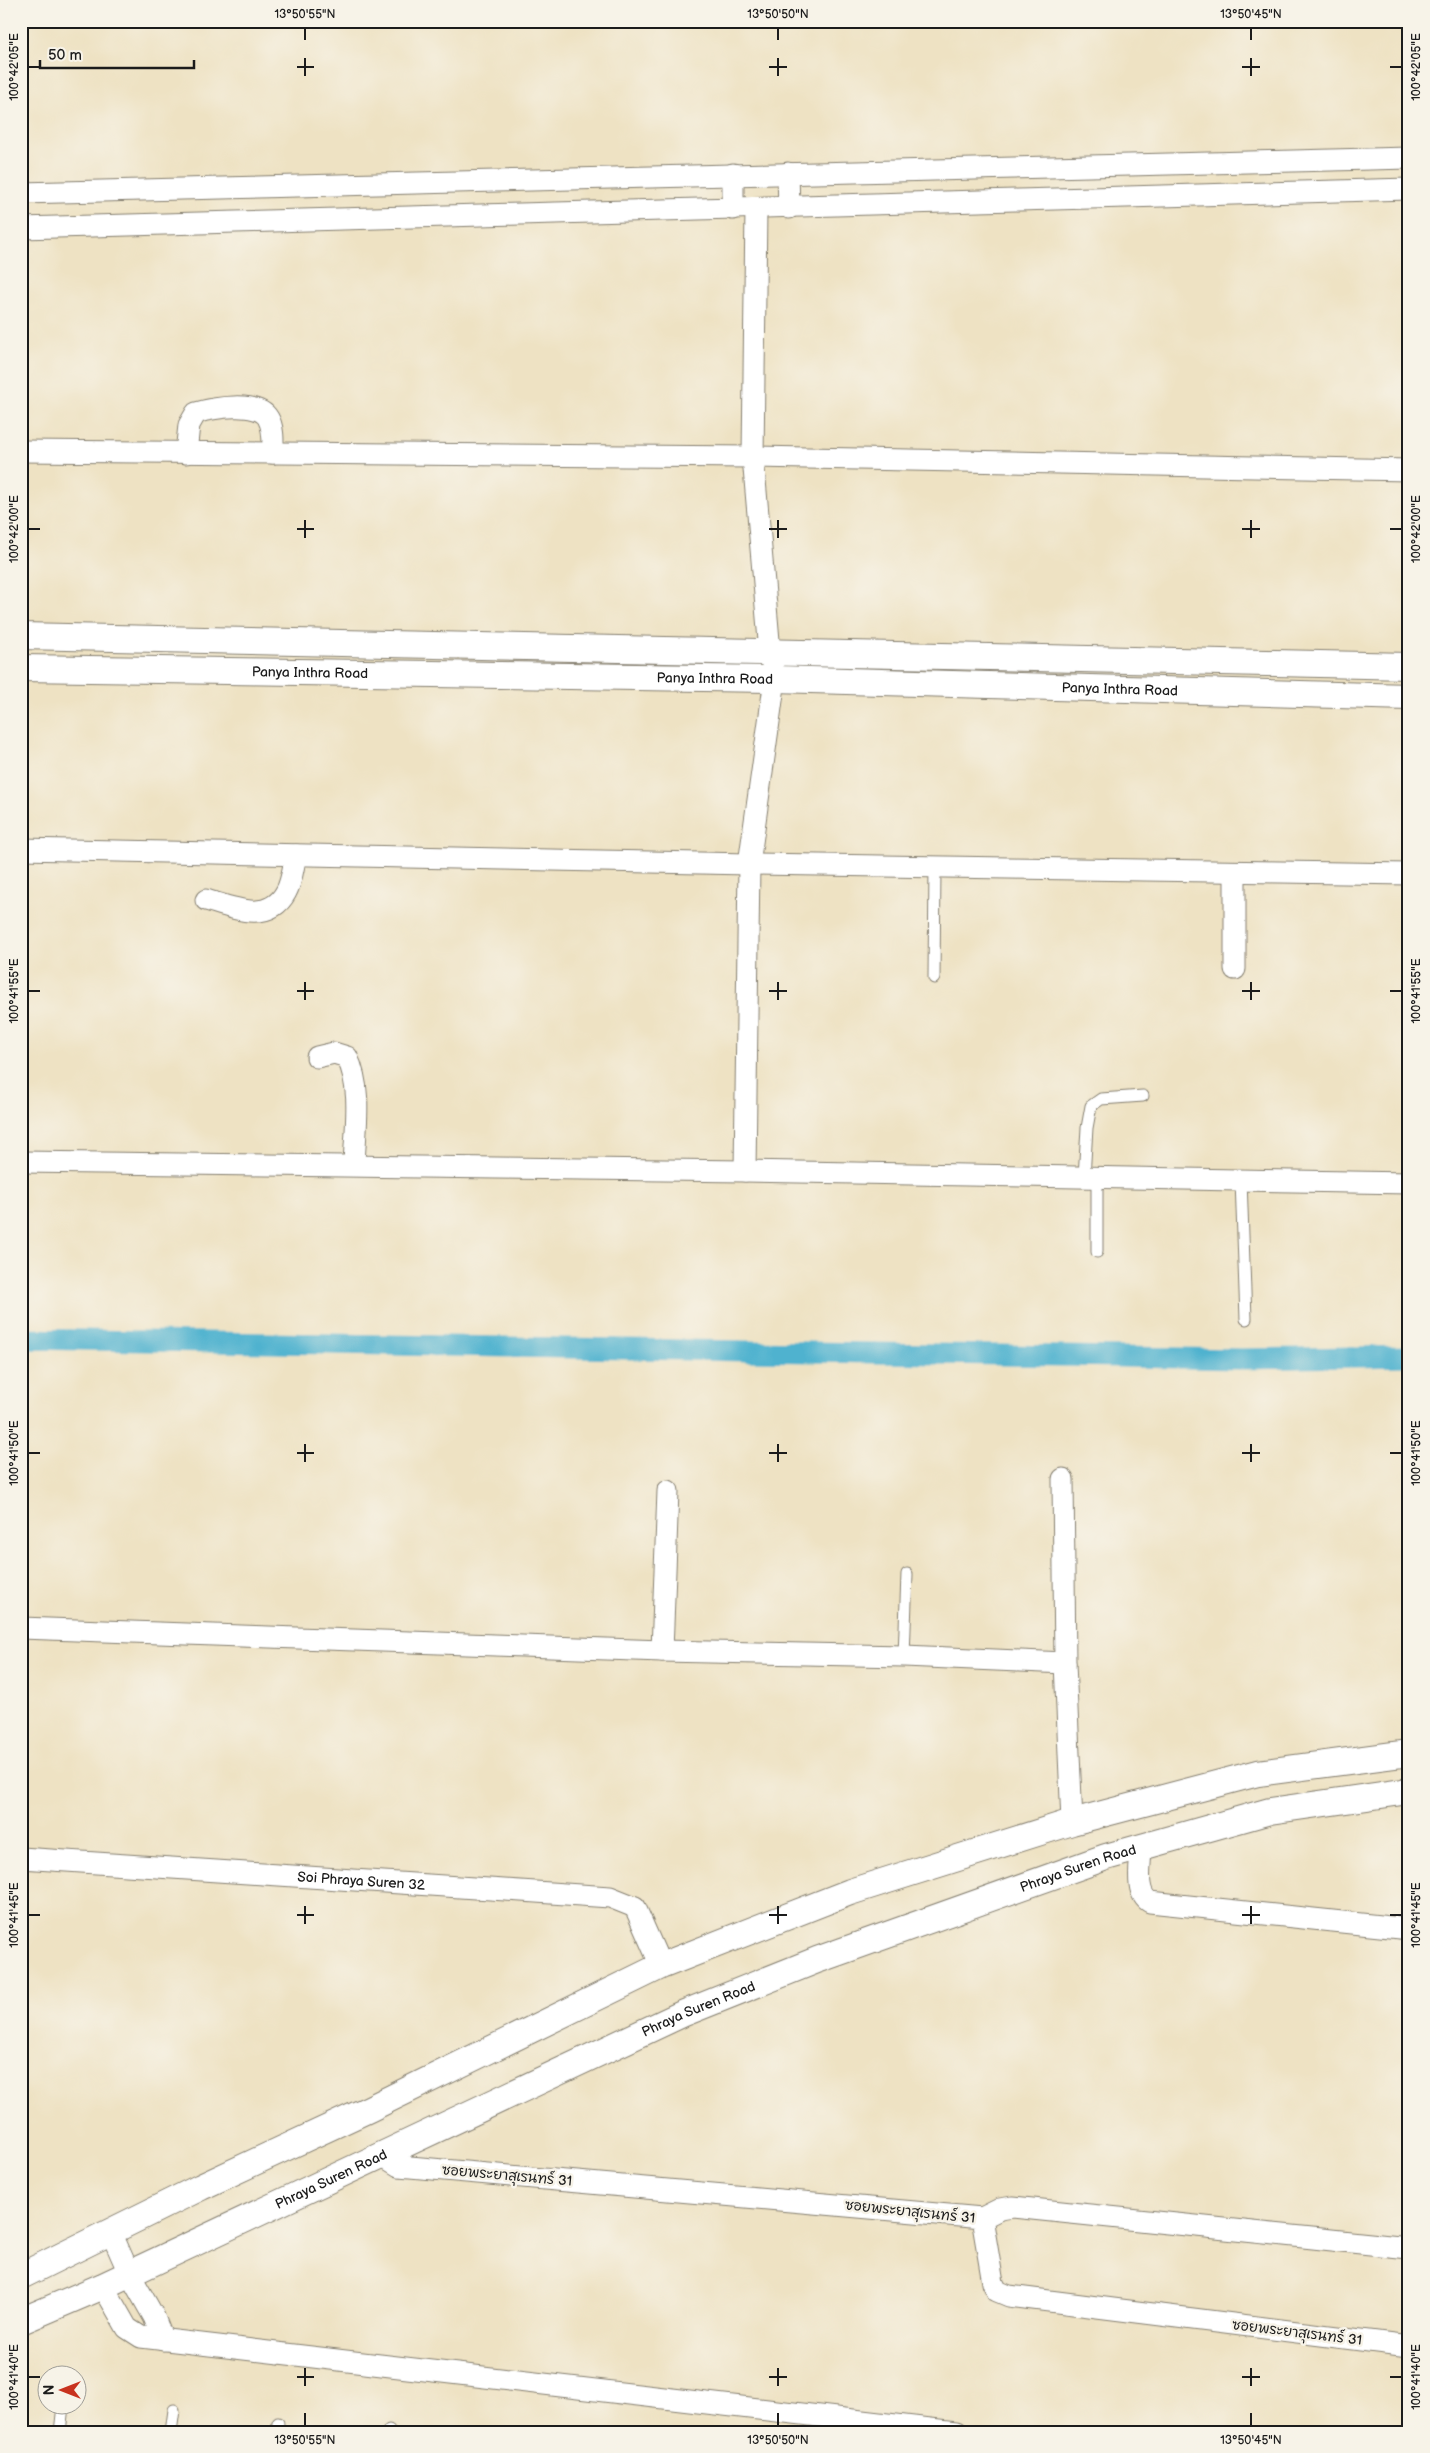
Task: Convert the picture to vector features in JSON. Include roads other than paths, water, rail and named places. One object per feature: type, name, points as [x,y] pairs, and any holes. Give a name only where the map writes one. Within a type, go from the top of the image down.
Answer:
[{"type":"street","points":[[21,193],[1409,158]]},
{"type":"street","points":[[788,173],[789,208]]},
{"type":"street","points":[[733,174],[733,210]]},
{"type":"street","points":[[21,228],[733,210],[1409,189]]},
{"type":"street","points":[[746,1171],[748,864],[775,679],[770,652],[753,457],[756,209]]},
{"type":"street","points":[[186,453],[189,425],[196,413],[210,409],[246,407],[260,411],[268,417],[272,430],[273,453]]},
{"type":"street","points":[[21,451],[753,457],[1409,470]]},
{"type":"street","name":"Panya Inthra Road","points":[[21,636],[1409,666]]},
{"type":"street","name":"Panya Inthra Road","points":[[21,668],[775,679],[1409,697]]},
{"type":"street","points":[[21,849],[748,864],[1409,874]]},
{"type":"street","points":[[206,900],[244,911],[266,911],[278,904],[287,891],[296,855]]},
{"type":"street","points":[[1235,872],[1235,969]]},
{"type":"street","points":[[317,1057],[334,1053],[347,1057],[353,1069],[356,1083],[354,1165]]},
{"type":"street","points":[[21,1162],[354,1165],[1409,1183]]},
{"type":"street","points":[[1063,1479],[1066,1663],[1072,1822]]},
{"type":"street","points":[[662,1651],[668,1491]]},
{"type":"street","points":[[21,1628],[662,1651],[904,1656],[1066,1663]]},
{"type":"street","points":[[21,2276],[661,1966],[850,1892],[1072,1822],[1258,1773],[1409,1753]]},
{"type":"street","name":"Phraya Suren Road","points":[[21,2321],[103,2286],[383,2156],[682,2014],[817,1960],[1106,1857],[1141,1847],[1270,1811],[1409,1791]]},
{"type":"street","points":[[1141,1847],[1140,1890],[1144,1899],[1150,1902],[1409,1929]]},
{"type":"street","name":"Soi Phraya Suren 32","points":[[21,1858],[610,1897],[635,1907],[661,1966]]},
{"type":"street","name":"ซอยพระยาสุเรนทร์ 31","points":[[383,2156],[399,2166],[982,2218],[993,2283],[997,2291],[1009,2296],[1409,2346]]},
{"type":"street","points":[[982,2218],[1000,2209],[1013,2207],[1409,2248]]},
{"type":"street","points":[[111,2232],[129,2273],[154,2316],[163,2340]]},
{"type":"street","points":[[103,2286],[127,2328],[141,2338],[956,2432]]},
{"type":"lane","points":[[934,978],[935,867]]},
{"type":"lane","points":[[1097,1252],[1087,1128],[1091,1106],[1101,1099],[1143,1096]]},
{"type":"lane","points":[[1242,1180],[1246,1319]]},
{"type":"lane","points":[[904,1656],[907,1574]]},
{"type":"lane","points":[[171,2432],[174,2410]]},
{"type":"lane","points":[[60,2432],[62,2416]]},
{"type":"waterway","points":[[21,1339],[1241,1359],[1409,1356]]}]
